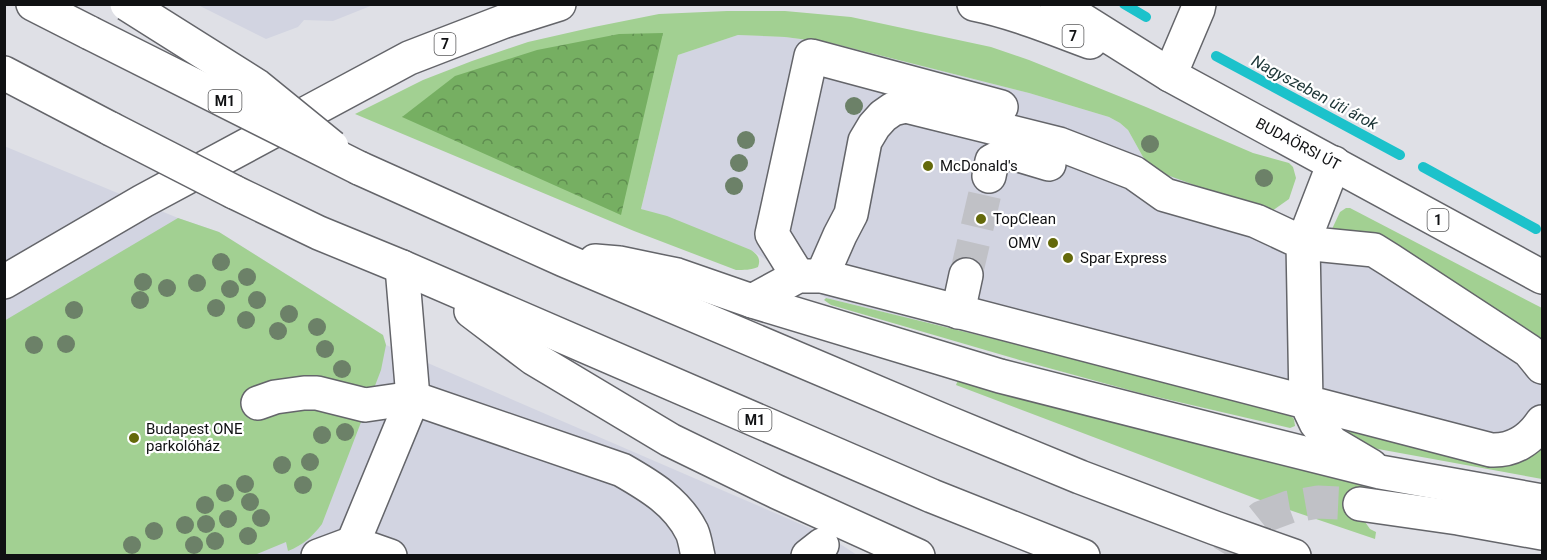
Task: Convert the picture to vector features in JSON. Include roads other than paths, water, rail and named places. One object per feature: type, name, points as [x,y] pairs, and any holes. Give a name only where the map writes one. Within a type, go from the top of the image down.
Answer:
[{"type":"main road","name":"M1","points":[[33,4],[359,168],[564,260],[1006,447],[1205,524],[1294,555]]},
{"type":"main road","points":[[127,4],[257,86],[359,168]]},
{"type":"main road","name":"7","points":[[4,282],[143,201],[409,58],[504,21],[559,4]]},
{"type":"main road","name":"7","points":[[974,4],[1022,17],[1091,42],[1170,75]]},
{"type":"main road","name":"BUDAÖRSI ÚT","points":[[1056,4],[1170,75],[1542,277]]},
{"type":"main road","points":[[1170,75],[1199,4]]},
{"type":"main road","points":[[1134,173],[1114,146],[1095,132],[811,56],[772,234],[810,276],[1491,450],[1502,450],[1525,441],[1542,422]]},
{"type":"main road","name":"M1","points":[[4,73],[234,192],[319,233],[932,496],[1083,555]]},
{"type":"main road","points":[[752,301],[810,276],[840,235],[851,214],[865,141],[883,116],[893,109],[906,106],[1059,144],[1134,173],[1165,195],[1256,221],[1303,243],[1374,250],[1529,351],[1542,367]]},
{"type":"main road","points":[[989,176],[992,161],[1009,152],[1052,166],[1134,173]]},
{"type":"main road","points":[[1334,163],[1303,243],[1306,402],[1316,423],[1332,443],[1380,472]]},
{"type":"main road","points":[[564,260],[620,263],[677,275],[752,301],[1000,376],[1380,472],[1542,501]]},
{"type":"main road","points":[[353,543],[413,398],[416,273]]},
{"type":"main road","points":[[416,273],[533,358],[670,440],[777,492],[918,555]]},
{"type":"main road","points":[[958,312],[966,275]]},
{"type":"main road","points":[[258,403],[275,397],[304,393],[317,393],[364,405],[413,398],[622,470],[653,488],[676,508],[693,534],[698,555]]},
{"type":"main road","points":[[1360,504],[1542,533]]},
{"type":"main road","points":[[318,555],[353,543],[390,555]]},
{"type":"waterway","name":"Nagyszeben úti árok","points":[[1124,4],[1146,17]]},
{"type":"waterway","name":"Nagyszeben úti árok","points":[[1216,56],[1400,155]]},
{"type":"waterway","name":"Nagyszeben úti árok","points":[[1423,167],[1536,229]]},
{"type":"tunnel","points":[[966,275],[989,176]]},
{"type":"tunnel","points":[[1228,556],[1242,533],[1262,517],[1289,507],[1318,502],[1360,504]]},
{"type":"place","name":"McDonald's","points":[[928,166]]},
{"type":"place","name":"TopClean","points":[[981,219]]},
{"type":"place","name":"OMV","points":[[1053,243]]},
{"type":"place","name":"Spar Express","points":[[1068,258]]},
{"type":"place","name":"Budapest ONE parkolóház","points":[[134,438]]}]
